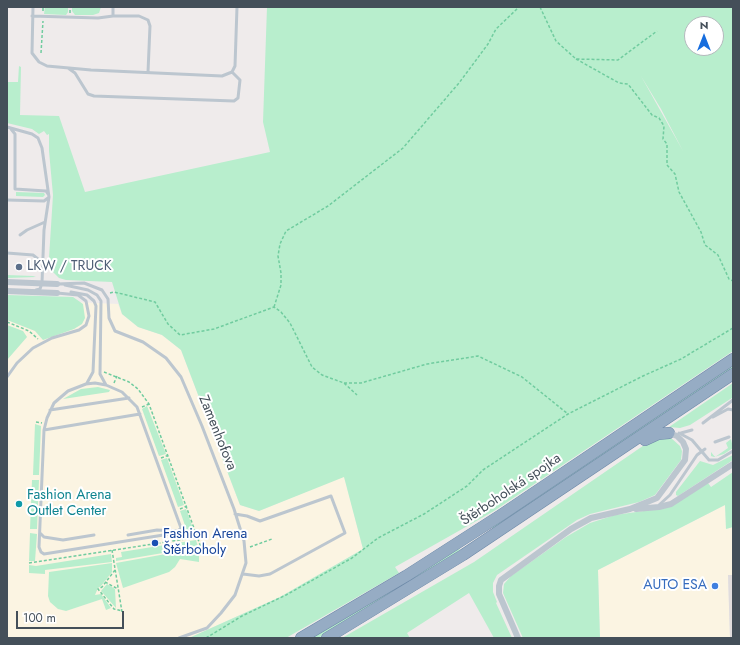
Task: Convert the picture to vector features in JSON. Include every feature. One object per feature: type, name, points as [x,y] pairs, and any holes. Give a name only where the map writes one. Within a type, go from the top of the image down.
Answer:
[{"type":"highway","name":"Štěrboholská spojka","points":[[301,638],[406,576],[495,520],[733,360]]},
{"type":"highway","name":"Štěrboholská spojka","points":[[327,638],[409,590],[733,374]]},
{"type":"highway","points":[[574,481],[653,436],[674,433]]},
{"type":"street","points":[[7,282],[57,284]]},
{"type":"street","points":[[7,291],[57,292]]},
{"type":"street","points":[[518,638],[499,594],[499,583],[503,577],[579,524],[600,515],[630,509],[648,503],[657,498],[684,464],[686,452],[683,442],[674,433]]},
{"type":"street","points":[[630,509],[665,506],[676,501],[733,464]]},
{"type":"lane","points":[[33,7],[31,49],[33,56],[39,62],[47,66],[90,70],[222,76],[232,72],[235,66],[237,7]]},
{"type":"lane","points":[[113,7],[113,16]]},
{"type":"lane","points":[[32,16],[98,18],[113,16],[139,16],[148,20],[150,26],[148,72]]},
{"type":"lane","points":[[66,67],[75,73],[88,94],[94,96],[234,101],[238,98],[240,80],[232,72]]},
{"type":"lane","points":[[8,127],[15,134],[14,189],[46,191],[49,196]]},
{"type":"lane","points":[[8,127],[29,133],[38,138],[41,144],[49,196],[47,219],[44,228],[42,283],[40,289],[32,292]]},
{"type":"lane","points":[[7,200],[44,201],[49,196]]},
{"type":"lane","points":[[20,235],[27,230],[44,223],[47,219]]},
{"type":"lane","points":[[7,252],[12,254],[33,255],[43,263]]},
{"type":"lane","points":[[57,284],[89,284],[98,288],[107,295]]},
{"type":"lane","points":[[57,284],[84,288],[93,292],[99,298],[102,307],[100,374],[106,385]]},
{"type":"lane","points":[[7,377],[17,363],[34,348],[61,335],[80,330],[86,325],[89,310],[86,301],[78,295],[57,292]]},
{"type":"lane","points":[[57,292],[84,293],[92,299],[96,306],[93,372],[91,379],[86,384],[68,391],[58,399],[50,410],[44,430],[40,550],[44,554],[48,554],[176,533],[181,528]]},
{"type":"lane","name":"Zamenhofova","points":[[107,295],[109,318],[113,328],[119,333],[143,342],[161,352],[181,377],[202,426],[235,514],[245,548],[246,563],[235,595],[221,614],[207,628],[179,638]]},
{"type":"lane","points":[[86,384],[106,385],[122,392],[129,398],[138,410],[176,510],[181,528]]},
{"type":"lane","points":[[50,410],[129,398]]},
{"type":"lane","points":[[711,418],[718,410],[733,400]]},
{"type":"lane","points":[[703,423],[728,409],[733,410]]},
{"type":"lane","points":[[44,430],[140,414]]},
{"type":"lane","points":[[674,433],[692,430]]},
{"type":"lane","points":[[674,433],[692,440],[707,459],[715,460],[723,458],[733,451]]},
{"type":"lane","points":[[715,442],[729,437]]},
{"type":"lane","points":[[652,508],[661,504],[670,495],[701,452],[705,449]]},
{"type":"lane","points":[[235,514],[260,521],[331,496],[345,533],[270,574],[259,576],[243,574]]},
{"type":"lane","points":[[128,535],[157,530],[176,532],[181,528]]},
{"type":"lane","points":[[40,532],[44,537],[60,540],[94,535]]},
{"type":"path","points":[[43,13],[44,7]]},
{"type":"path","points":[[274,307],[281,285],[281,273],[278,256],[280,244],[286,231],[328,206],[403,148],[459,83],[488,44],[496,29],[519,7]]},
{"type":"path","points":[[540,7],[556,41],[576,59],[619,83],[628,84],[652,115],[659,118],[664,126],[663,139],[667,144],[667,165],[675,174],[679,192],[702,232],[705,245],[718,255],[729,279],[733,282]]},
{"type":"path","points":[[41,53],[43,20]]},
{"type":"path","points":[[576,59],[618,60],[657,32]]},
{"type":"path","points":[[107,295],[114,292],[155,302],[168,324],[180,335],[214,329],[274,307]]},
{"type":"path","points":[[274,307],[281,312],[290,323],[312,367],[322,375],[344,383],[361,383],[427,364],[478,356],[522,377],[568,414]]},
{"type":"path","points":[[7,322],[29,331],[41,344]]},
{"type":"path","points":[[206,638],[242,616],[286,595],[352,558],[378,538],[424,514],[467,486],[483,470],[568,414],[643,376],[681,359],[733,328]]},
{"type":"path","points":[[103,372],[116,376],[138,389],[149,404],[204,552]]},
{"type":"path","points":[[113,385],[116,376]]},
{"type":"path","points":[[344,383],[357,395]]},
{"type":"path","points":[[138,410],[149,404]]},
{"type":"path","points":[[157,459],[169,455]]},
{"type":"path","points":[[176,510],[187,506]]},
{"type":"path","points":[[29,563],[198,537]]},
{"type":"path","points":[[245,548],[272,539]]},
{"type":"path","points":[[112,550],[122,611],[114,609],[98,589],[115,570]]},
{"type":"path","points":[[105,582],[118,589]]},
{"type":"shaded area","points":[[72,302],[118,304],[122,314],[138,327],[162,335],[181,350],[240,505],[259,511],[344,476],[363,549],[280,597],[189,638],[7,638],[7,303]]},
{"type":"shaded area","points":[[725,505],[726,529],[733,527],[733,575],[728,576],[730,638],[600,638],[598,570]]},
{"type":"shaded area","points":[[728,575],[733,575],[733,638],[730,638]]},
{"type":"green space","points":[[45,7],[68,7],[68,12],[66,15],[44,14]]},
{"type":"green space","points":[[72,7],[101,7],[99,13],[93,15],[75,15],[72,11]]},
{"type":"green space","points":[[267,7],[733,7],[733,351],[494,511],[395,567],[399,573],[286,638],[189,638],[280,597],[363,549],[344,477],[259,511],[240,505],[181,350],[162,335],[138,327],[122,314],[112,282],[66,280],[59,278],[51,270],[49,258],[53,195],[49,134],[47,135],[44,131],[39,134],[32,129],[7,123],[7,82],[18,82],[19,66],[21,67],[20,115],[59,116],[85,192],[270,152],[263,122]],"holes":[[[641,76],[661,109],[683,151]]]},
{"type":"green space","points":[[16,192],[44,193],[45,195],[43,197],[16,196]]},
{"type":"green space","points":[[7,275],[33,276],[36,277],[7,278]]},
{"type":"green space","points":[[7,295],[73,297],[83,304],[85,318],[82,324],[74,329],[43,340],[35,331],[7,320]]},
{"type":"green space","points":[[7,325],[23,331],[27,337],[7,360]]},
{"type":"green space","points":[[733,365],[733,369],[493,529],[492,528],[493,526]]},
{"type":"green space","points":[[733,383],[732,398],[690,425],[680,428],[669,427]]},
{"type":"green space","points":[[98,387],[110,390],[109,392],[63,399],[81,389]]},
{"type":"green space","points":[[147,406],[166,454],[159,456],[142,409]]},
{"type":"green space","points":[[35,424],[41,426],[39,475],[33,475]]},
{"type":"green space","points":[[670,437],[680,446],[682,451],[681,460],[655,495],[639,502],[590,514],[577,520],[497,575],[493,583],[493,592],[497,602],[496,603],[512,638],[494,638],[469,593],[407,633],[410,638],[342,638],[474,562],[653,439]]},
{"type":"green space","points":[[731,439],[733,448],[724,454],[716,456],[728,448],[726,443]]},
{"type":"green space","points":[[733,455],[733,460],[678,496],[676,495],[676,492],[700,461],[713,465]]},
{"type":"green space","points":[[167,458],[184,505],[178,507],[161,460]]},
{"type":"green space","points":[[733,472],[733,527],[726,529],[725,505],[598,570],[600,638],[523,638],[503,593],[504,584],[511,576],[566,537],[590,523],[615,515],[665,508],[708,483],[711,487]]},
{"type":"green space","points":[[32,480],[39,480],[37,529],[30,529]]},
{"type":"green space","points":[[186,509],[196,536],[189,537],[180,511]]},
{"type":"green space","points":[[30,533],[37,534],[35,561],[29,561]]},
{"type":"green space","points":[[196,540],[198,547],[116,561],[116,558],[122,557],[121,552]]},
{"type":"green space","points":[[199,548],[199,562],[180,559],[175,567],[169,572],[123,588],[116,563]]},
{"type":"green space","points":[[458,549],[461,550],[359,615],[318,638],[311,638],[378,599]]},
{"type":"green space","points":[[111,554],[112,562],[45,570],[45,574],[29,573],[29,565],[36,566]]},
{"type":"green space","points":[[112,563],[112,572],[98,588],[95,595],[101,594],[111,608],[106,610],[102,599],[66,611],[58,609],[50,602],[48,596],[49,572]]},
{"type":"green space","points":[[107,584],[115,589],[116,608],[101,591]]},
{"type":"place","name":"LKW / TRUCK","points":[[19,267]]},
{"type":"place","name":"Fashion Arena Outlet Center","points":[[19,504]]},
{"type":"place","name":"Fashion Arena Štěrboholy","points":[[155,543]]},
{"type":"place","name":"AUTO ESA","points":[[715,586]]}]
